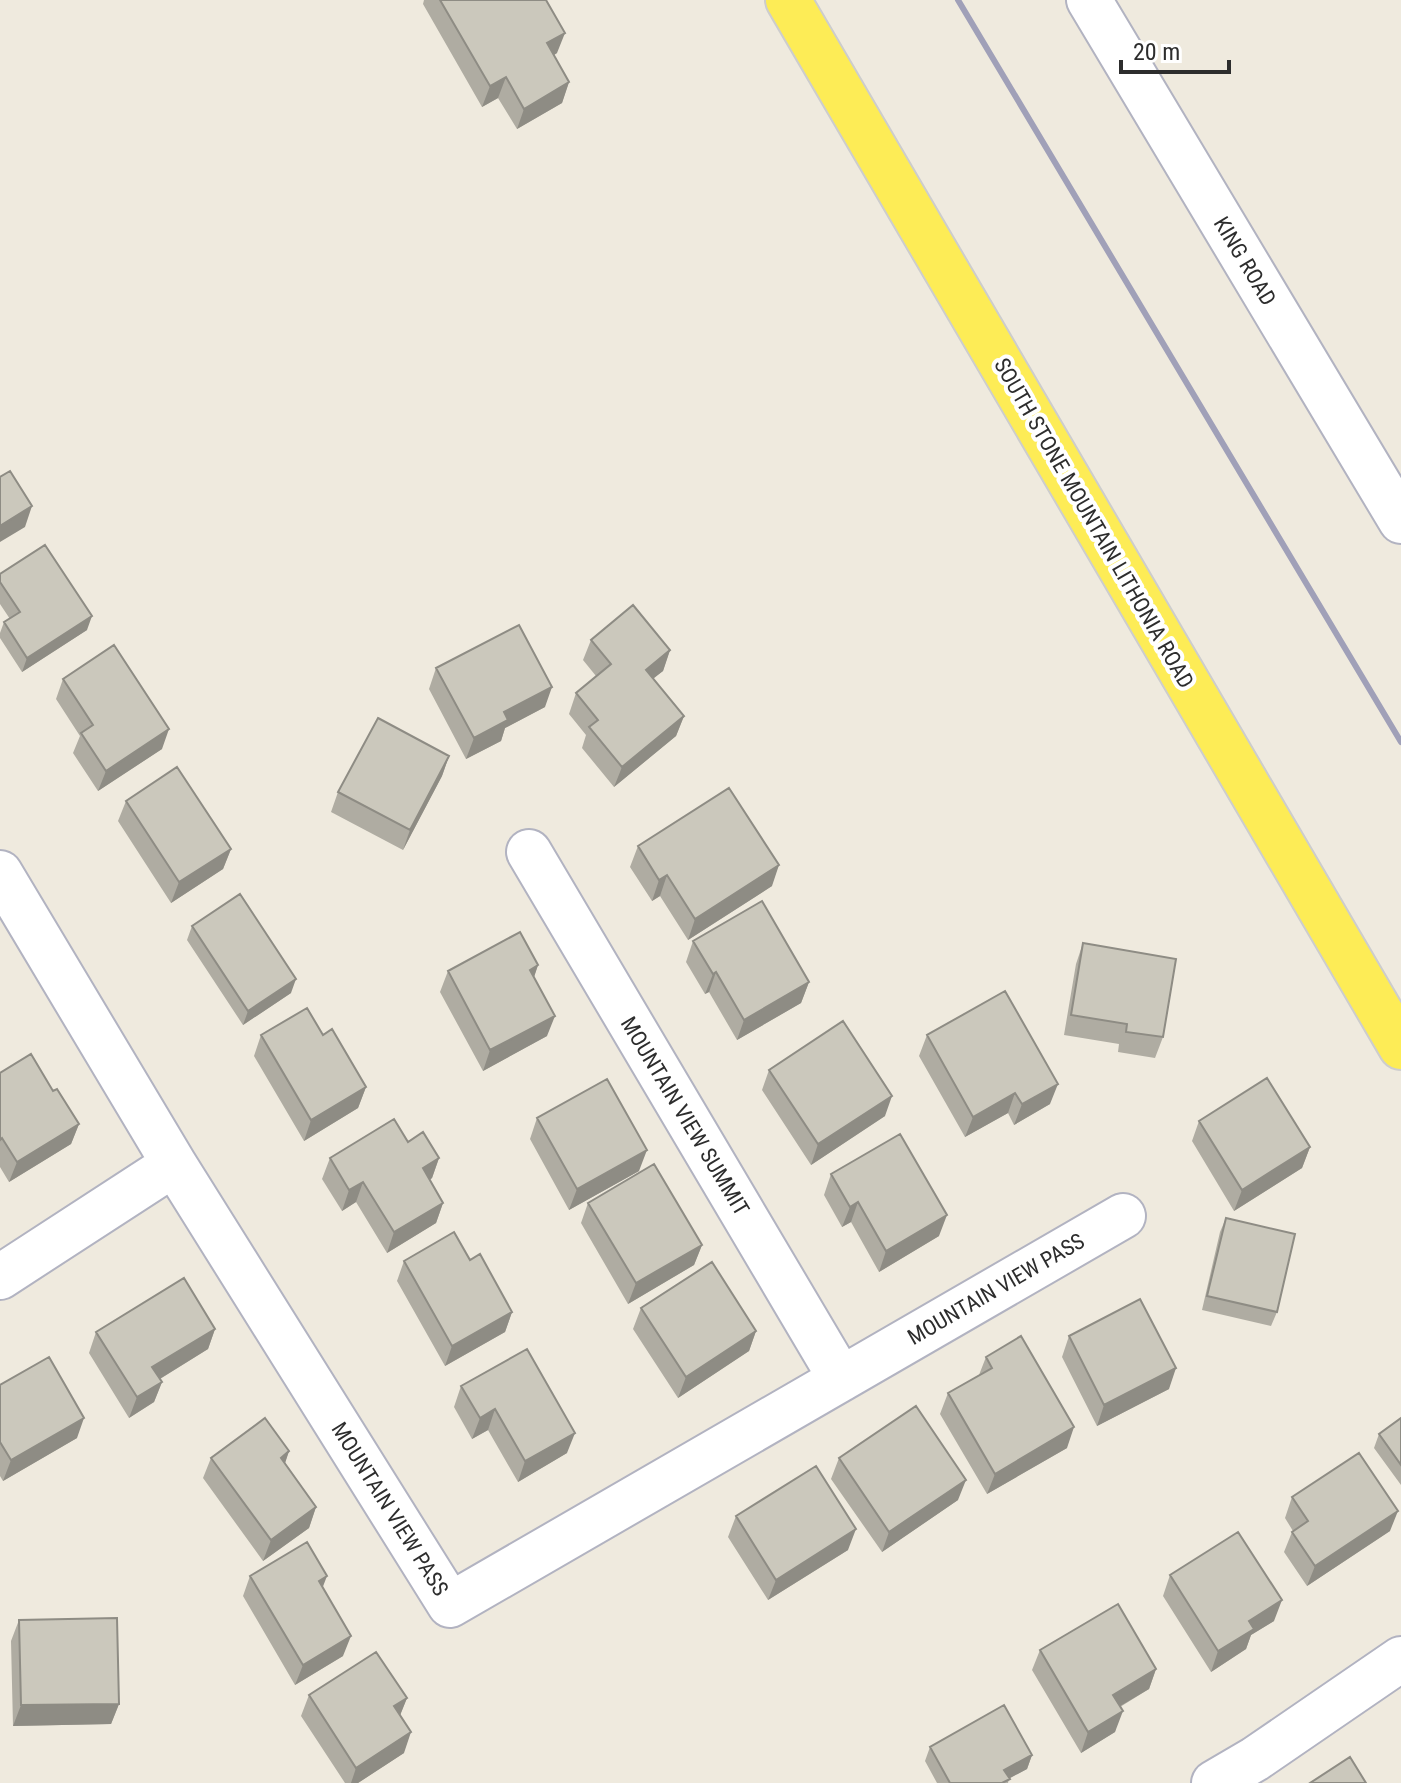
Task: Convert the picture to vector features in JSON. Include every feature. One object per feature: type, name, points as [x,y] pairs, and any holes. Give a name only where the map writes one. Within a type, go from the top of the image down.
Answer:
[{"type":"main road","name":"SOUTH STONE MOUNTAIN LITHONIA ROAD","points":[[788,0],[1401,1047]]},
{"type":"street","name":"KING ROAD","points":[[1089,0],[1401,521]]},
{"type":"street","name":"MOUNTAIN VIEW SUMMIT","points":[[529,852],[841,1379]]},
{"type":"street","name":"MOUNTAIN VIEW PASS","points":[[0,873],[174,1164],[450,1605],[1123,1216]]},
{"type":"street","points":[[0,1277],[174,1164]]},
{"type":"street","points":[[1214,1783],[1255,1759],[1401,1659]]},
{"type":"building","points":[[440,0],[546,0],[565,33],[547,43],[569,82],[524,109],[506,77],[490,86]]},
{"type":"building","points":[[10,471],[32,506],[0,526],[0,477]]},
{"type":"building","points":[[45,545],[92,616],[27,658],[4,622],[20,612],[0,582],[0,574]]},
{"type":"building","points":[[633,605],[670,650],[646,670],[684,716],[622,767],[589,727],[598,720],[576,693],[611,664],[591,640]]},
{"type":"building","points":[[519,625],[552,687],[504,712],[508,720],[474,738],[436,668]]},
{"type":"building","points":[[114,645],[169,729],[106,771],[81,733],[93,725],[63,679]]},
{"type":"building","points":[[378,718],[449,756],[410,830],[338,792]]},
{"type":"building","points":[[177,767],[231,849],[179,882],[126,801]]},
{"type":"building","points":[[729,788],[779,865],[695,919],[667,875],[659,880],[638,846]]},
{"type":"building","points":[[240,894],[296,979],[248,1011],[192,926]]},
{"type":"building","points":[[762,901],[809,982],[744,1020],[716,972],[713,974],[693,941]]},
{"type":"building","points":[[520,932],[538,965],[530,970],[555,1016],[490,1050],[448,971]]},
{"type":"building","points":[[1083,943],[1176,959],[1163,1037],[1126,1032],[1127,1024],[1071,1015]]},
{"type":"building","points":[[1005,991],[1058,1084],[1022,1104],[1015,1093],[973,1117],[927,1035]]},
{"type":"building","points":[[307,1008],[323,1035],[332,1029],[366,1087],[311,1120],[261,1035]]},
{"type":"building","points":[[843,1021],[892,1096],[818,1144],[769,1070]]},
{"type":"building","points":[[31,1054],[53,1091],[57,1089],[79,1124],[17,1162],[2,1138],[0,1140],[0,1073]]},
{"type":"building","points":[[1267,1078],[1310,1147],[1242,1190],[1199,1121]]},
{"type":"building","points":[[607,1079],[647,1150],[577,1189],[537,1118]]},
{"type":"building","points":[[394,1119],[408,1142],[423,1132],[439,1158],[423,1168],[443,1203],[394,1232],[363,1182],[349,1190],[330,1158]]},
{"type":"building","points":[[900,1134],[947,1215],[886,1251],[858,1202],[850,1207],[831,1174]]},
{"type":"building","points":[[654,1164],[702,1245],[636,1283],[588,1203]]},
{"type":"building","points":[[1226,1218],[1295,1234],[1277,1312],[1207,1296]]},
{"type":"building","points":[[454,1232],[470,1260],[480,1254],[512,1312],[452,1346],[404,1261]]},
{"type":"building","points":[[712,1262],[756,1331],[686,1377],[641,1308]]},
{"type":"building","points":[[184,1278],[215,1329],[152,1367],[162,1382],[137,1397],[96,1332]]},
{"type":"building","points":[[1140,1299],[1176,1368],[1104,1405],[1069,1336]]},
{"type":"building","points":[[1021,1336],[1074,1427],[995,1474],[948,1393],[992,1368],[986,1357]]},
{"type":"building","points":[[527,1349],[575,1433],[525,1461],[495,1409],[480,1418],[461,1386]]},
{"type":"building","points":[[49,1357],[84,1418],[11,1460],[0,1442],[0,1385]]},
{"type":"building","points":[[916,1406],[966,1480],[889,1532],[839,1458]]},
{"type":"building","points":[[265,1418],[289,1451],[281,1458],[316,1507],[271,1540],[211,1458]]},
{"type":"building","points":[[1401,1418],[1401,1465],[1379,1434]]},
{"type":"building","points":[[1359,1453],[1398,1511],[1315,1566],[1292,1532],[1308,1521],[1292,1497]]},
{"type":"building","points":[[816,1466],[856,1529],[776,1580],[736,1516]]},
{"type":"building","points":[[1238,1532],[1282,1600],[1249,1621],[1254,1629],[1218,1651],[1170,1575]]},
{"type":"building","points":[[307,1542],[327,1576],[319,1581],[351,1636],[303,1665],[250,1576]]},
{"type":"building","points":[[1118,1604],[1156,1669],[1113,1695],[1123,1711],[1088,1732],[1040,1650]]},
{"type":"building","points":[[117,1618],[119,1704],[21,1705],[19,1620]]},
{"type":"building","points":[[376,1652],[407,1698],[394,1706],[411,1732],[356,1768],[309,1695]]},
{"type":"building","points":[[1004,1705],[1032,1755],[1004,1770],[1010,1779],[1002,1783],[950,1783],[930,1747]]},
{"type":"building","points":[[1350,1757],[1366,1783],[1310,1783]]},
{"type":"railway","points":[[958,0],[1401,742]]}]
